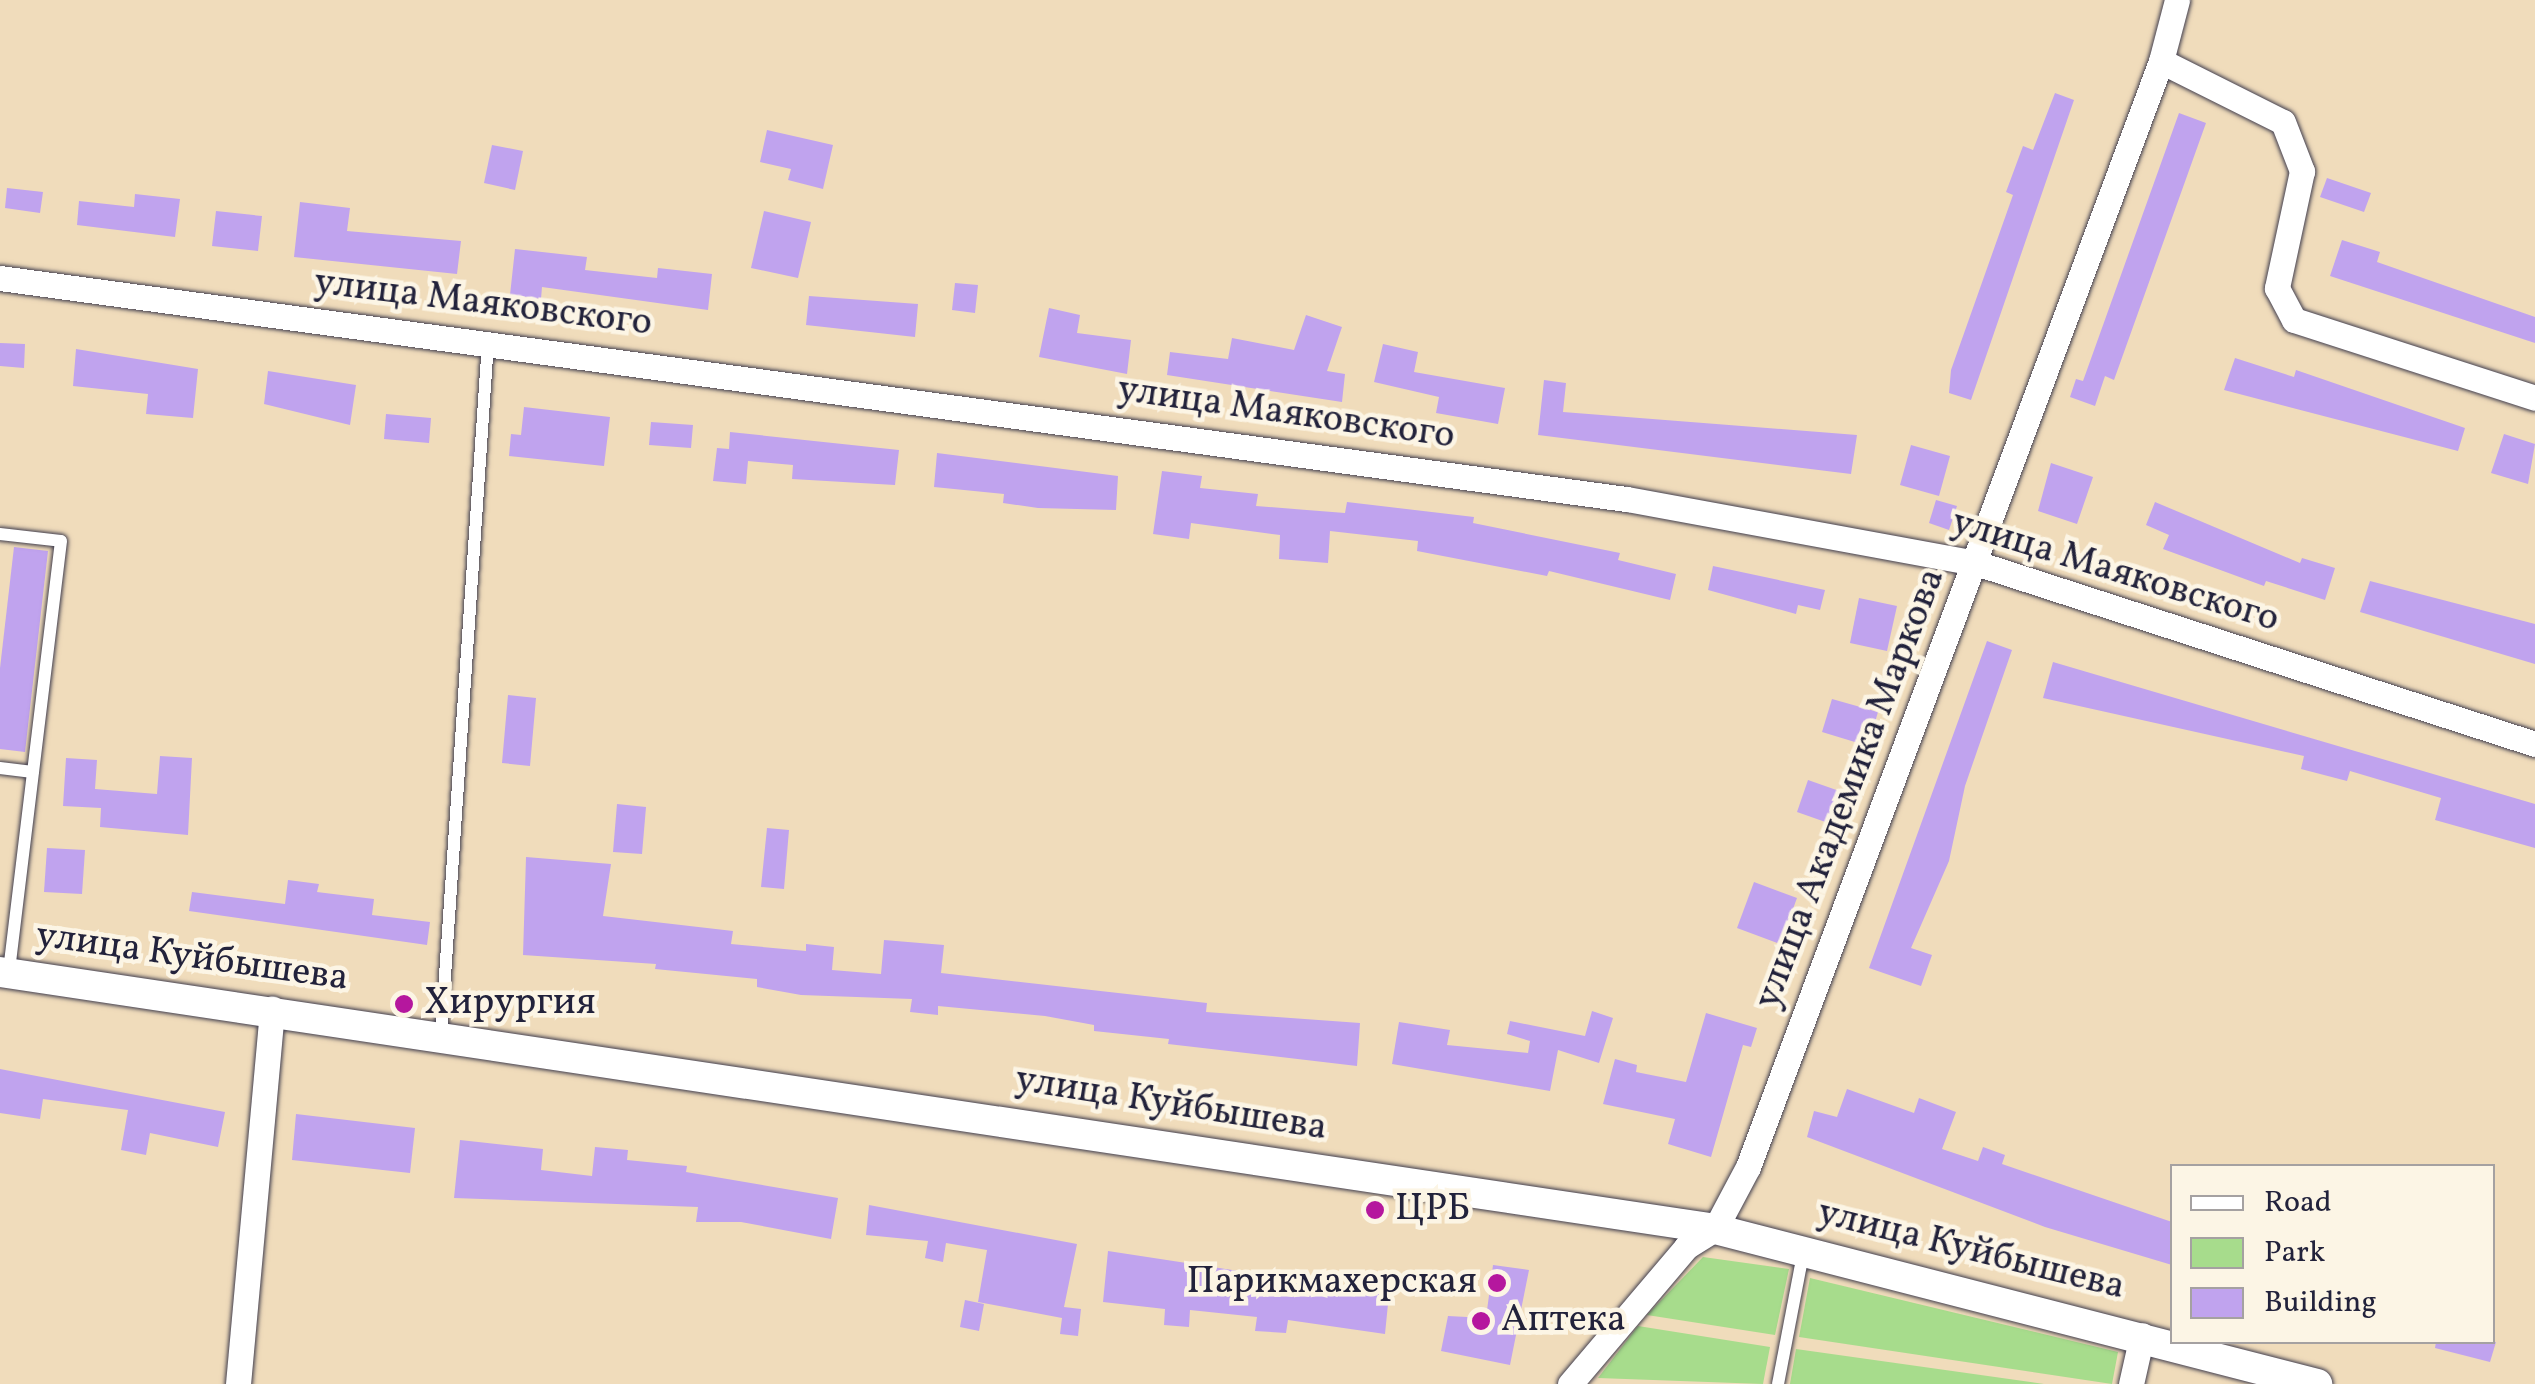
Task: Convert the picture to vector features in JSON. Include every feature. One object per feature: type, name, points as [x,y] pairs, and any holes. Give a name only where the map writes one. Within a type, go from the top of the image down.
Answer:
[{"type":"street","name":"улица Академика Маркова","points":[[1570,1384],[1686,1247],[1715,1229],[1748,1167],[2161,61],[2177,0]]},
{"type":"street","points":[[2161,61],[2282,122],[2302,171],[2277,288],[2294,320],[2535,398]]},
{"type":"street","name":"улица Маяковского","points":[[0,278],[1627,499],[1976,563],[2535,744]]},
{"type":"street","name":"улица Куйбышева","points":[[4,972],[272,1009],[1715,1229],[2170,1344]]},
{"type":"street","points":[[238,1384],[272,1009]]},
{"type":"street","points":[[2132,1384],[2142,1336]]},
{"type":"street","name":"улица Куйбышева","points":[[2171,1344],[2318,1384]]},
{"type":"lane","points":[[441,1035],[488,342]]},
{"type":"lane","points":[[0,534],[61,542],[4,972]]},
{"type":"lane","points":[[0,768],[33,772]]},
{"type":"lane","points":[[1778,1384],[1804,1250]]},
{"type":"green space","points":[[1703,1257],[1789,1269],[1775,1335],[1647,1315]]},
{"type":"green space","points":[[1810,1278],[2118,1352],[2112,1384],[1799,1337]]},
{"type":"green space","points":[[1638,1326],[1770,1347],[1763,1384],[1598,1378]]},
{"type":"green space","points":[[1796,1349],[2044,1384],[1790,1384]]},
{"type":"building","points":[[2055,93],[2074,100],[1971,400],[1949,393],[1951,370],[2013,195],[2006,192],[2023,146],[2033,150]]},
{"type":"building","points":[[2179,113],[2206,123],[2114,380],[2105,376],[2095,406],[2070,397],[2076,379],[2083,381]]},
{"type":"building","points":[[767,130],[833,145],[823,189],[788,180],[791,169],[760,162]]},
{"type":"building","points":[[492,145],[523,151],[515,190],[484,183]]},
{"type":"building","points":[[2327,178],[2371,193],[2364,212],[2320,197]]},
{"type":"building","points":[[7,188],[43,192],[40,213],[5,208]]},
{"type":"building","points":[[135,194],[180,199],[175,237],[77,225],[79,201],[134,207]]},
{"type":"building","points":[[300,202],[350,208],[347,231],[461,241],[457,274],[294,257]]},
{"type":"building","points":[[216,211],[262,216],[258,251],[212,246]]},
{"type":"building","points":[[764,211],[811,222],[798,278],[751,268]]},
{"type":"building","points":[[2342,240],[2380,252],[2377,262],[2535,317],[2535,343],[2330,276]]},
{"type":"building","points":[[515,249],[587,257],[585,270],[657,278],[658,268],[712,274],[708,310],[542,287],[541,299],[510,295]]},
{"type":"building","points":[[955,283],[978,285],[975,313],[952,310]]},
{"type":"building","points":[[809,296],[918,304],[915,337],[806,325]]},
{"type":"building","points":[[1049,308],[1080,315],[1077,333],[1131,340],[1127,374],[1039,357]]},
{"type":"building","points":[[1306,315],[1342,327],[1327,371],[1345,374],[1342,402],[1167,375],[1170,352],[1228,359],[1232,338],[1294,350]]},
{"type":"building","points":[[0,343],[25,344],[24,368],[0,366]]},
{"type":"building","points":[[1383,344],[1418,352],[1414,372],[1505,388],[1498,424],[1436,413],[1439,397],[1374,382]]},
{"type":"building","points":[[76,349],[198,369],[193,418],[146,414],[148,394],[73,386]]},
{"type":"building","points":[[2235,358],[2294,377],[2296,370],[2465,428],[2458,451],[2224,390]]},
{"type":"building","points":[[268,371],[356,385],[350,425],[264,404]]},
{"type":"building","points":[[1544,380],[1566,383],[1563,412],[1857,435],[1851,474],[1538,435]]},
{"type":"building","points":[[524,407],[610,417],[604,466],[509,456],[511,434],[521,435]]},
{"type":"building","points":[[386,414],[431,418],[429,443],[384,439]]},
{"type":"building","points":[[651,422],[693,425],[691,448],[649,445]]},
{"type":"building","points":[[730,432],[899,450],[895,485],[792,479],[793,465],[748,461],[746,484],[713,481],[717,448],[729,449]]},
{"type":"building","points":[[2504,434],[2535,444],[2528,484],[2491,473]]},
{"type":"building","points":[[1911,445],[1950,456],[1939,496],[1900,485]]},
{"type":"building","points":[[937,453],[1118,476],[1116,510],[1038,508],[1003,503],[1004,494],[934,487]]},
{"type":"building","points":[[2051,463],[2093,477],[2077,524],[2038,511]]},
{"type":"building","points":[[1162,471],[1202,476],[1200,488],[1258,494],[1256,506],[1345,513],[1347,502],[1474,517],[1473,523],[1620,553],[1618,560],[1676,574],[1670,600],[1549,571],[1547,576],[1417,551],[1418,541],[1330,531],[1328,563],[1279,559],[1280,535],[1191,523],[1189,539],[1153,534]]},
{"type":"building","points":[[1936,500],[1957,506],[1949,530],[1929,523]]},
{"type":"building","points":[[2155,502],[2300,563],[2302,558],[2335,568],[2325,600],[2266,581],[2264,586],[2163,549],[2169,535],[2146,525]]},
{"type":"building","points":[[14,547],[48,551],[25,752],[0,749],[0,668]]},
{"type":"building","points":[[1713,566],[1825,590],[1820,610],[1798,605],[1796,614],[1708,590]]},
{"type":"building","points":[[2370,581],[2535,624],[2535,664],[2360,612]]},
{"type":"building","points":[[1859,598],[1897,606],[1887,651],[1850,643]]},
{"type":"building","points":[[1987,641],[2012,650],[1965,786],[1949,861],[1911,948],[1932,955],[1921,986],[1869,968]]},
{"type":"building","points":[[2053,662],[2535,804],[2535,848],[2435,820],[2441,798],[2350,771],[2347,781],[2301,769],[2304,756],[2043,698]]},
{"type":"building","points":[[508,695],[536,698],[530,766],[502,763]]},
{"type":"building","points":[[1832,699],[1878,712],[1868,746],[1822,732]]},
{"type":"building","points":[[160,756],[192,758],[188,835],[100,827],[101,808],[63,806],[66,758],[97,760],[95,789],[157,794]]},
{"type":"building","points":[[1808,780],[1845,793],[1834,825],[1797,812]]},
{"type":"building","points":[[617,804],[646,807],[642,854],[613,852]]},
{"type":"building","points":[[767,828],[789,830],[784,889],[761,887]]},
{"type":"building","points":[[47,848],[85,850],[82,894],[44,892]]},
{"type":"building","points":[[526,857],[611,864],[603,916],[733,931],[731,944],[806,951],[806,944],[834,947],[832,970],[881,974],[884,940],[944,945],[941,973],[1207,1003],[1206,1012],[1360,1023],[1357,1066],[1168,1044],[1169,1039],[1094,1031],[1094,1025],[1045,1016],[938,1006],[938,1015],[910,1012],[912,999],[801,995],[757,987],[757,979],[655,969],[656,964],[523,955]]},
{"type":"building","points":[[288,880],[319,884],[317,892],[374,899],[372,915],[430,922],[427,945],[189,911],[192,892],[285,904]]},
{"type":"building","points":[[1754,882],[1797,898],[1780,944],[1737,928]]},
{"type":"building","points":[[1592,1011],[1613,1018],[1599,1063],[1558,1050],[1550,1091],[1392,1064],[1399,1022],[1450,1030],[1447,1045],[1528,1053],[1530,1041],[1507,1034],[1510,1021],[1585,1036]]},
{"type":"building","points":[[1706,1013],[1757,1028],[1751,1047],[1743,1045],[1711,1157],[1668,1144],[1675,1119],[1603,1104],[1615,1059],[1637,1065],[1636,1072],[1686,1082]]},
{"type":"building","points":[[0,1069],[225,1112],[218,1147],[150,1133],[146,1155],[121,1150],[128,1110],[43,1099],[40,1119],[0,1113]]},
{"type":"building","points":[[1847,1089],[1914,1113],[1919,1098],[1956,1112],[1942,1149],[1978,1161],[1983,1147],[2005,1155],[2002,1164],[2170,1221],[2170,1264],[2045,1227],[1807,1137],[1814,1111],[1837,1117]]},
{"type":"building","points":[[296,1114],[415,1128],[410,1173],[292,1160]]},
{"type":"building","points":[[460,1140],[543,1149],[541,1170],[592,1176],[595,1147],[628,1150],[627,1160],[687,1166],[686,1172],[838,1198],[831,1239],[741,1222],[696,1222],[698,1207],[454,1198]]},
{"type":"building","points":[[869,1205],[1077,1244],[1064,1307],[1081,1309],[1078,1336],[1060,1334],[1062,1318],[978,1302],[987,1250],[946,1243],[943,1262],[925,1258],[928,1241],[866,1235]]},
{"type":"building","points":[[1108,1251],[1389,1294],[1385,1334],[1288,1320],[1286,1333],[1255,1331],[1257,1317],[1190,1310],[1189,1327],[1164,1325],[1165,1309],[1103,1302]]},
{"type":"building","points":[[1493,1265],[1529,1270],[1510,1365],[1441,1351],[1448,1316],[1486,1318]]},
{"type":"building","points":[[965,1300],[984,1304],[979,1331],[960,1327]]},
{"type":"building","points":[[2496,1342],[2490,1362],[2435,1348],[2436,1344]]},
{"type":"place","name":"Хирургия","points":[[404,1004]]},
{"type":"place","name":"ЦРБ","points":[[1375,1210]]},
{"type":"place","name":"Парикмахерская","points":[[1497,1283]]},
{"type":"place","name":"Аптека","points":[[1481,1321]]}]
